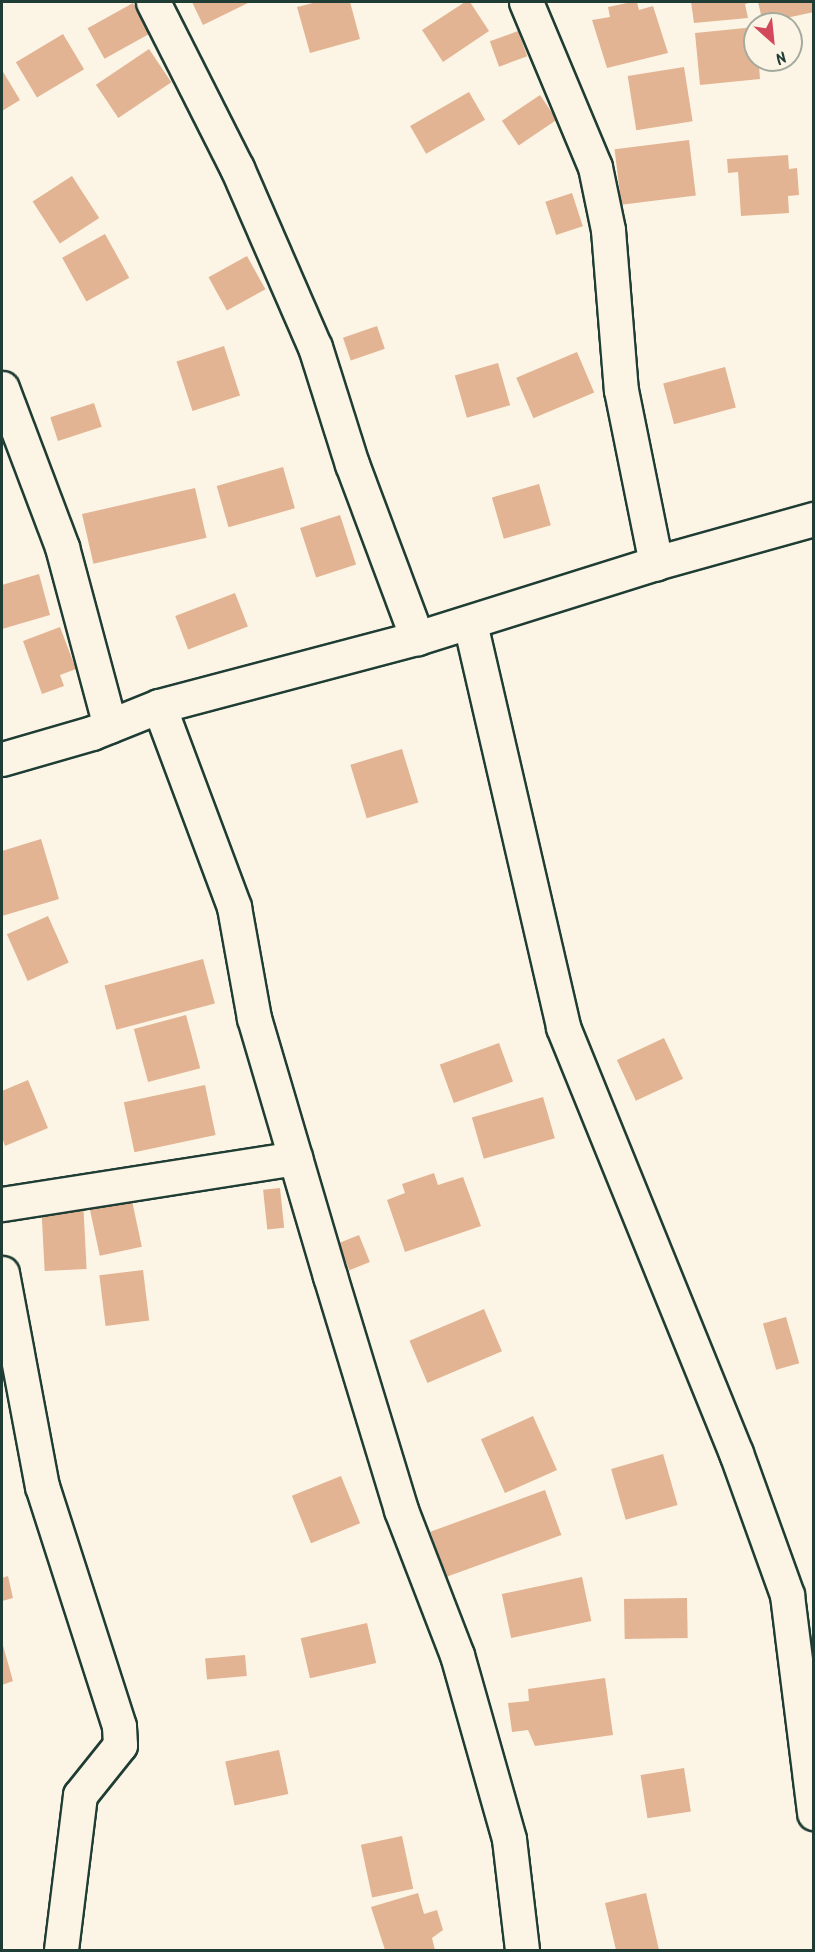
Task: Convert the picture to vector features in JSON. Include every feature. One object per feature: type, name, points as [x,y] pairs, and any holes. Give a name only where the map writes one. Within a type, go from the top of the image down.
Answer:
[{"type":"street","points":[[153,2],[237,168],[315,347],[352,465],[417,638]]},
{"type":"street","points":[[526,2],[595,167],[608,230],[621,390],[656,563]]},
{"type":"street","points":[[2,388],[62,547],[110,726]]},
{"type":"street","points":[[2,759],[110,726],[159,706],[417,638],[656,563],[813,519]]},
{"type":"street","points":[[470,622],[563,1027],[736,1453],[800,1592],[813,1813]]},
{"type":"street","points":[[159,706],[234,907],[254,1018],[295,1158],[401,1510],[460,1666],[509,1839],[522,1950]]},
{"type":"street","points":[[2,1204],[295,1158]]},
{"type":"street","points":[[2,1273],[42,1486],[119,1726],[120,1745],[80,1795],[77,1806],[61,1950]]},
{"type":"building","points":[[192,2],[250,2],[203,25]]},
{"type":"building","points":[[317,2],[350,2],[360,39],[310,53],[297,7]]},
{"type":"building","points":[[465,2],[470,2],[489,31],[443,62],[422,30]]},
{"type":"building","points":[[637,2],[639,10],[653,6],[668,53],[607,68],[592,20],[610,17],[608,7]]},
{"type":"building","points":[[691,2],[753,2],[745,4],[747,12],[743,12],[743,18],[694,23]]},
{"type":"building","points":[[758,2],[814,2],[814,12],[803,14],[803,12],[760,12]]},
{"type":"building","points":[[133,3],[150,34],[104,59],[88,28]]},
{"type":"building","points":[[743,28],[743,72],[760,72],[760,79],[700,85],[695,33]]},
{"type":"building","points":[[518,31],[527,56],[499,67],[490,41]]},
{"type":"building","points":[[63,34],[84,69],[37,97],[16,62]]},
{"type":"building","points":[[149,49],[171,82],[118,118],[96,85]]},
{"type":"building","points":[[684,67],[693,121],[636,130],[628,76]]},
{"type":"building","points":[[2,70],[20,100],[2,111]]},
{"type":"building","points":[[469,92],[485,120],[426,154],[410,126]]},
{"type":"building","points":[[540,95],[557,120],[519,146],[502,121]]},
{"type":"building","points":[[689,140],[696,196],[621,205],[615,149]]},
{"type":"building","points":[[788,155],[789,169],[797,168],[799,195],[788,196],[789,213],[741,216],[738,172],[728,173],[727,159]]},
{"type":"building","points":[[72,176],[99,218],[60,244],[33,202]]},
{"type":"building","points":[[572,193],[583,226],[556,235],[545,202]]},
{"type":"building","points":[[105,234],[129,278],[86,301],[62,258]]},
{"type":"building","points":[[247,256],[265,289],[227,311],[209,277]]},
{"type":"building","points":[[377,326],[385,349],[351,360],[343,338]]},
{"type":"building","points":[[224,346],[240,395],[193,411],[176,361]]},
{"type":"building","points":[[577,352],[594,393],[533,418],[516,378]]},
{"type":"building","points":[[498,363],[510,405],[467,418],[455,375]]},
{"type":"building","points":[[725,367],[736,408],[674,424],[663,384]]},
{"type":"building","points":[[94,403],[102,427],[58,441],[50,417]]},
{"type":"building","points":[[283,467],[295,508],[229,527],[217,486]]},
{"type":"building","points":[[539,484],[551,525],[504,539],[492,498]]},
{"type":"building","points":[[195,488],[206,538],[93,564],[82,514]]},
{"type":"building","points":[[340,515],[356,564],[316,577],[300,528]]},
{"type":"building","points":[[39,574],[50,615],[2,629],[2,585]]},
{"type":"building","points":[[235,593],[248,627],[188,650],[175,616]]},
{"type":"building","points":[[60,627],[76,669],[60,675],[64,686],[42,694],[23,641]]},
{"type":"building","points":[[402,749],[418,803],[367,818],[350,765]]},
{"type":"building","points":[[41,839],[59,899],[2,916],[2,851]]},
{"type":"building","points":[[48,916],[69,963],[28,981],[7,934]]},
{"type":"building","points":[[203,959],[215,1003],[116,1030],[104,985]]},
{"type":"building","points":[[186,1015],[200,1068],[148,1082],[134,1029]]},
{"type":"building","points":[[664,1038],[683,1079],[636,1101],[617,1060]]},
{"type":"building","points":[[499,1043],[513,1082],[454,1103],[440,1065]]},
{"type":"building","points":[[28,1080],[48,1128],[5,1146],[2,1137],[2,1091]]},
{"type":"building","points":[[205,1085],[216,1135],[134,1152],[124,1102]]},
{"type":"building","points":[[543,1097],[555,1138],[484,1159],[472,1117]]},
{"type":"building","points":[[434,1173],[438,1185],[463,1177],[481,1226],[405,1252],[387,1200],[405,1193],[402,1184]]},
{"type":"building","points":[[280,1188],[284,1228],[267,1230],[263,1190]]},
{"type":"building","points":[[131,1196],[142,1247],[100,1256],[89,1205]]},
{"type":"building","points":[[83,1200],[87,1269],[45,1271],[41,1202]]},
{"type":"building","points":[[359,1235],[370,1262],[349,1270],[339,1243]]},
{"type":"building","points":[[143,1270],[149,1321],[106,1326],[99,1275]]},
{"type":"building","points":[[484,1309],[502,1351],[427,1383],[409,1341]]},
{"type":"building","points":[[786,1317],[799,1363],[776,1370],[763,1324]]},
{"type":"building","points":[[533,1416],[557,1470],[505,1493],[481,1439]]},
{"type":"building","points":[[663,1454],[678,1505],[626,1520],[611,1469]]},
{"type":"building","points":[[341,1476],[360,1523],[311,1543],[292,1496]]},
{"type":"building","points":[[545,1490],[561,1535],[447,1577],[430,1532]]},
{"type":"building","points":[[8,1576],[13,1598],[2,1601],[2,1578]]},
{"type":"building","points":[[582,1577],[591,1621],[511,1638],[502,1594]]},
{"type":"building","points":[[687,1598],[688,1638],[625,1639],[624,1599]]},
{"type":"building","points":[[367,1623],[376,1663],[310,1678],[301,1638]]},
{"type":"building","points":[[2,1642],[13,1681],[2,1685]]},
{"type":"building","points":[[245,1655],[247,1676],[207,1679],[205,1658]]},
{"type":"building","points":[[605,1678],[613,1735],[535,1746],[528,1730],[512,1732],[508,1703],[529,1701],[528,1689]]},
{"type":"building","points":[[279,1750],[288,1794],[235,1805],[225,1761]]},
{"type":"building","points":[[684,1768],[691,1811],[647,1818],[641,1775]]},
{"type":"building","points":[[402,1836],[413,1889],[372,1898],[361,1845]]},
{"type":"building","points":[[418,1893],[424,1914],[437,1910],[443,1930],[432,1938],[435,1950],[385,1950],[371,1907]]},
{"type":"building","points":[[646,1893],[659,1950],[616,1950],[605,1903]]}]
